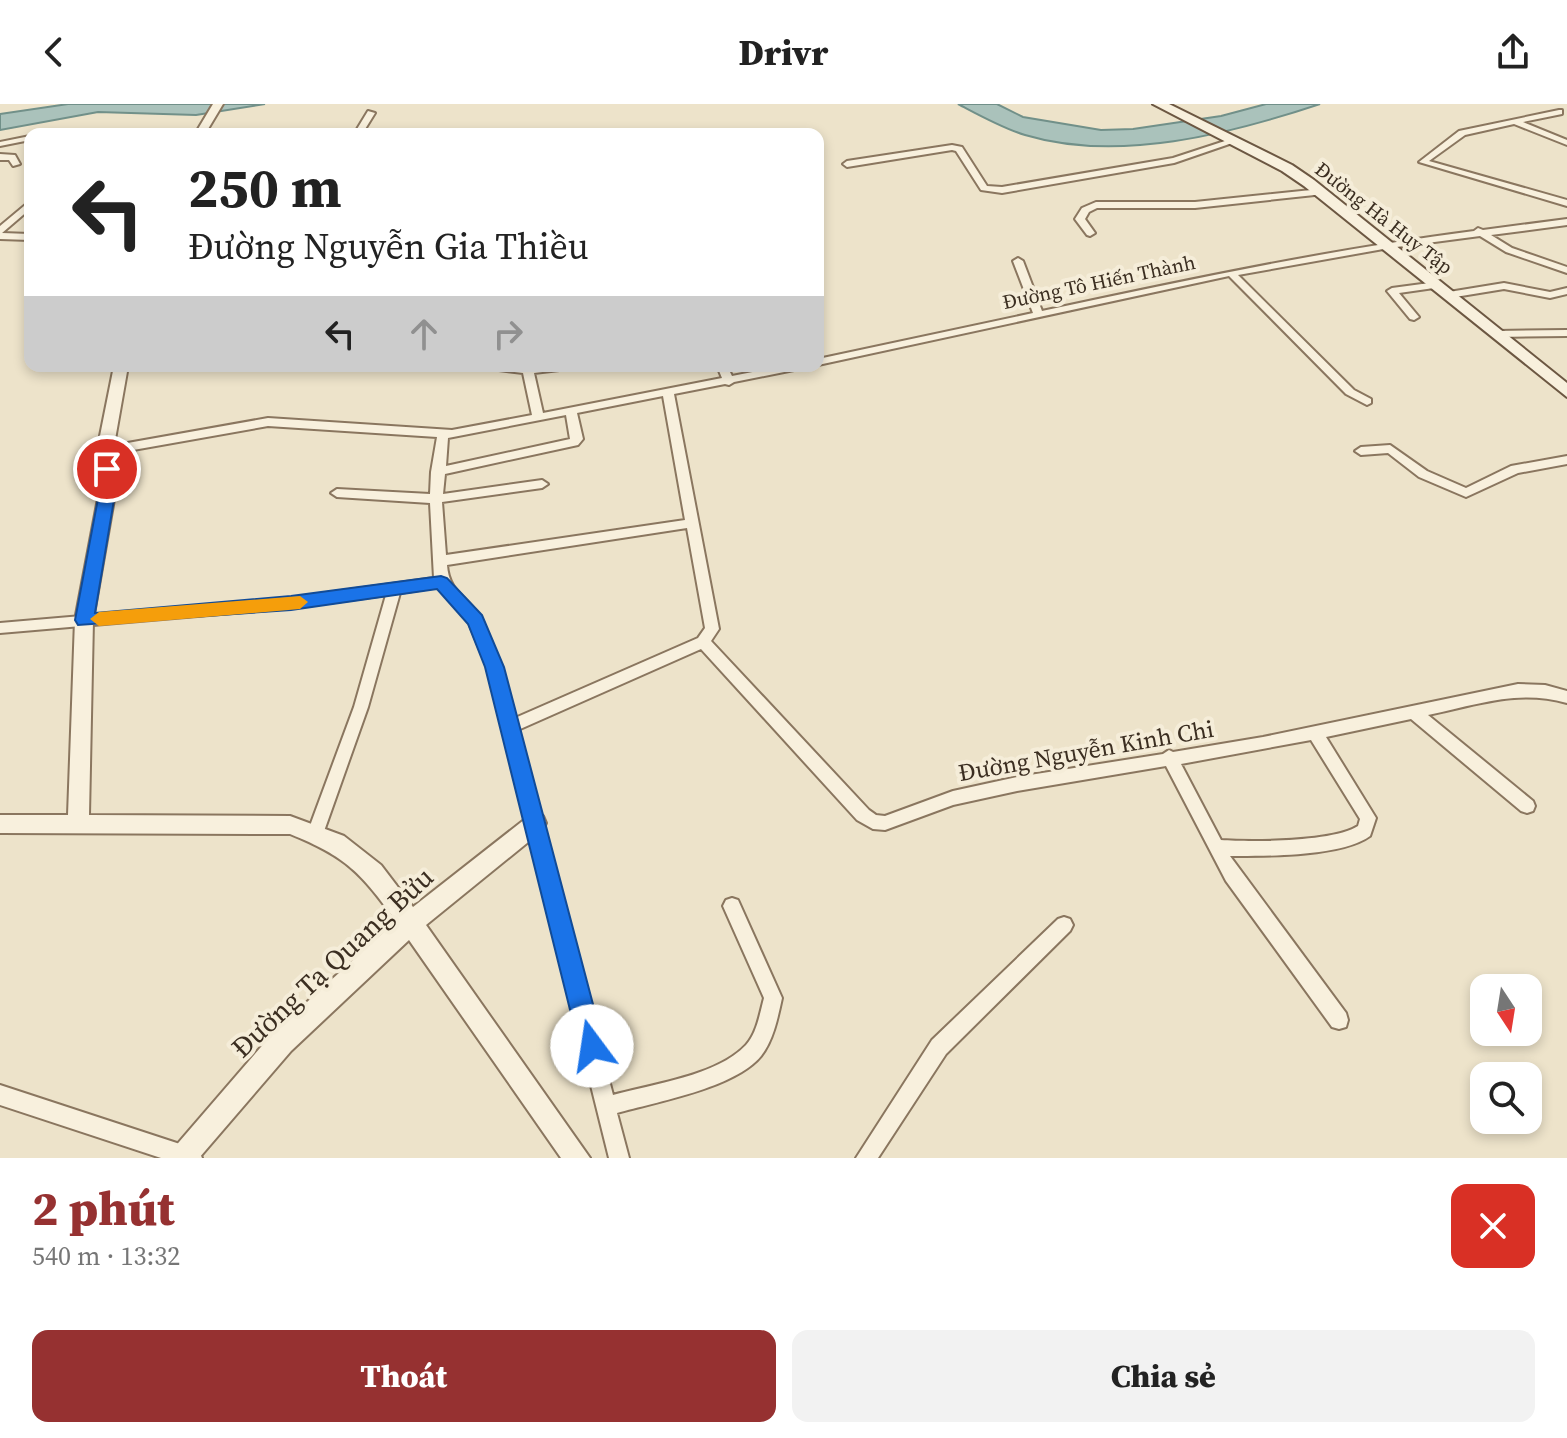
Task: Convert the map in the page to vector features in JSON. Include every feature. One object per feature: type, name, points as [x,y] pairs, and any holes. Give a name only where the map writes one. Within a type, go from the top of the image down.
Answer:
[{"type":"main road","name":"Đường Hà Huy Tập","points":[[1168,107],[1287,168],[1321,192],[1567,392]]},
{"type":"street","points":[[204,128],[218,104]]},
{"type":"street","points":[[1559,112],[1462,133],[1423,162],[1567,203]]},
{"type":"street","points":[[362,128],[371,113]]},
{"type":"street","points":[[1515,121],[1567,143]]},
{"type":"street","points":[[847,164],[956,148],[981,186],[987,190],[1002,190],[1174,160],[1227,138]]},
{"type":"street","points":[[0,144],[24,139]]},
{"type":"street","points":[[0,157],[12,157],[16,164]]},
{"type":"street","points":[[1090,233],[1080,219],[1085,210],[1096,205],[1195,205],[1321,192]]},
{"type":"street","points":[[0,234],[24,210]]},
{"type":"street","name":"Đường Tô Hiến Thành","points":[[824,361],[1231,273],[1478,231],[1567,222]]},
{"type":"street","points":[[1478,231],[1509,250],[1567,270]]},
{"type":"street","points":[[0,234],[24,236]]},
{"type":"street","points":[[1018,261],[1038,313]]},
{"type":"street","points":[[1231,273],[1350,392],[1367,401]]},
{"type":"street","points":[[1414,317],[1392,291],[1504,286],[1550,295],[1567,291]]},
{"type":"street","points":[[1497,334],[1567,333]]},
{"type":"street","points":[[78,823],[84,620],[108,488],[105,451],[120,372]]},
{"type":"street","points":[[528,372],[538,418]]},
{"type":"street","points":[[725,372],[729,382]]},
{"type":"street","points":[[105,451],[268,422],[443,434],[773,372]]},
{"type":"street","points":[[510,727],[703,642],[712,629],[668,394]]},
{"type":"street","points":[[437,472],[574,442],[577,439],[571,412]]},
{"type":"street","points":[[443,434],[436,499],[441,582],[475,620],[494,667],[619,1158]]},
{"type":"street","points":[[1361,451],[1390,449],[1423,474],[1466,493],[1515,469],[1567,460]]},
{"type":"street","points":[[337,493],[436,499],[542,484]]},
{"type":"street","points":[[439,561],[693,523]]},
{"type":"street","points":[[0,628],[394,591],[441,582]]},
{"type":"street","points":[[315,834],[361,707],[394,591]]},
{"type":"street","name":"Đường Nguyễn Kinh Chi","points":[[703,642],[873,822],[885,823],[966,795],[1315,733],[1518,690],[1545,691],[1567,697]]},
{"type":"street","points":[[1412,711],[1527,806]]},
{"type":"street","points":[[1216,847],[1306,843],[1359,835],[1364,830],[1368,818],[1365,811],[1315,733]]},
{"type":"street","points":[[1169,757],[1216,847],[1246,896],[1339,1020]]},
{"type":"street","name":"Đường Tạ Quang Bửu","points":[[186,1157],[282,1042],[411,923],[536,823]]},
{"type":"street","points":[[0,824],[290,825],[336,843],[373,872],[577,1158]]},
{"type":"street","points":[[607,1106],[716,1073],[754,1050],[773,998],[732,906]]},
{"type":"street","points":[[866,1158],[939,1047],[1064,925]]},
{"type":"street","points":[[0,1095],[186,1157]]},
{"type":"water","points":[[68,104],[265,104],[196,115],[98,112],[0,130],[0,114]]},
{"type":"water","points":[[958,104],[997,104],[1023,117],[1101,130],[1133,129],[1221,116],[1266,104],[1320,104],[1212,134],[1174,141],[1098,146],[1061,143],[1025,135]]},
{"type":"slow traffic","points":[[99,619],[300,602]]},
{"type":"route","points":[[107,469],[108,488],[84,620],[291,603],[380,593],[441,582],[475,620],[494,667],[592,1046]]}]
